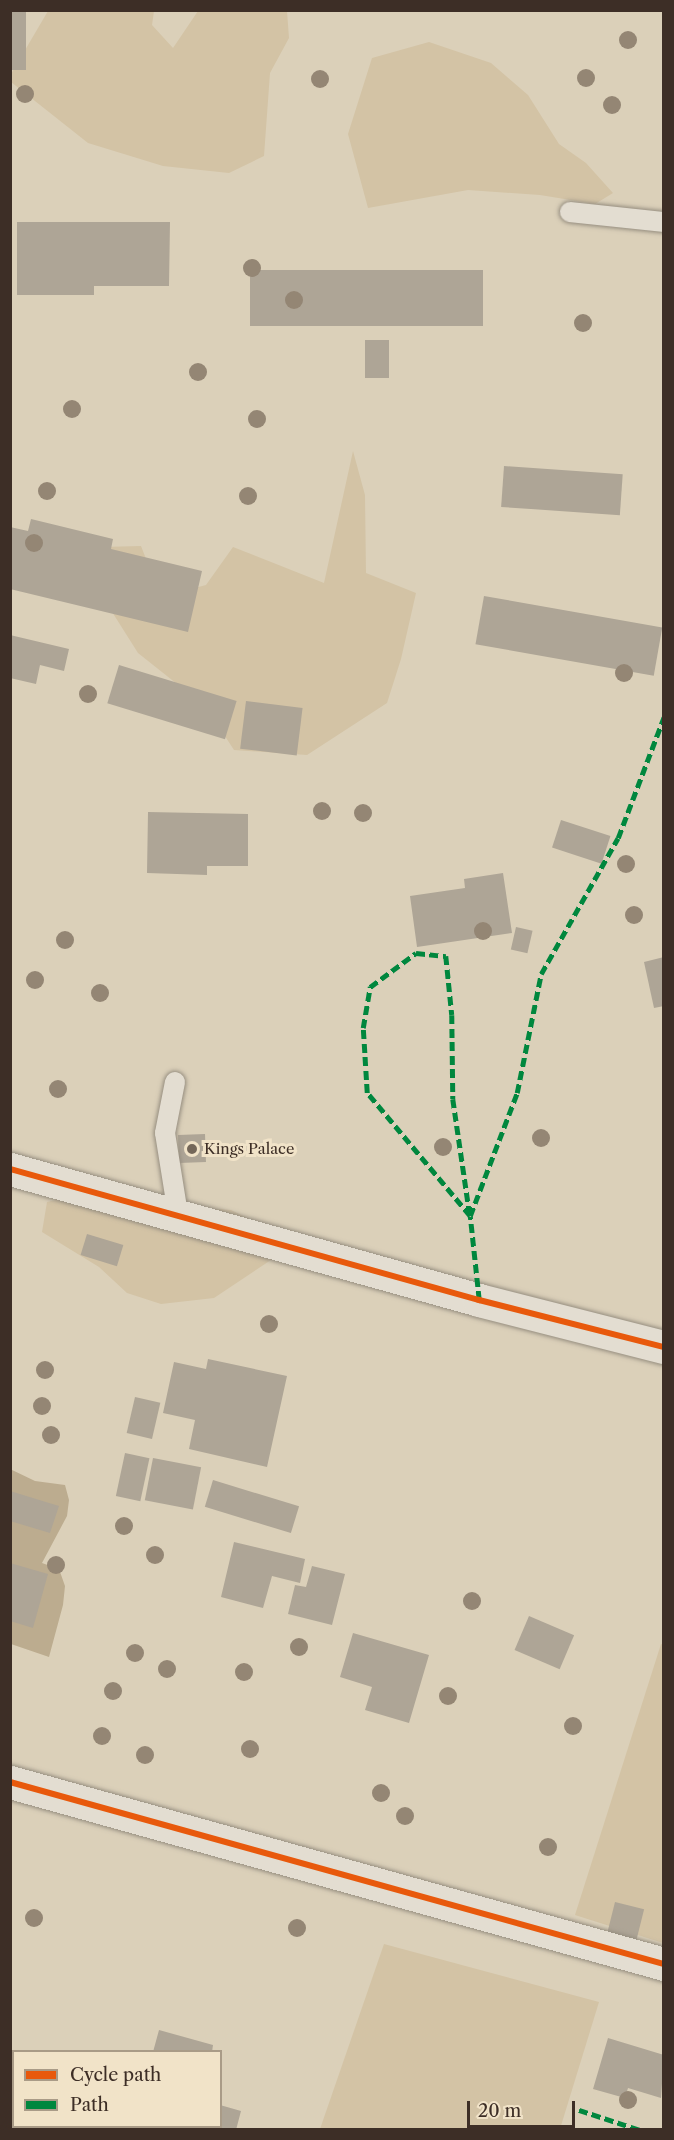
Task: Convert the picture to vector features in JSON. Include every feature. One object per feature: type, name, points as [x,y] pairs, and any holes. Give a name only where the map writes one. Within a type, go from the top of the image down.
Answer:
[{"type":"street","points":[[10,1169],[178,1214],[479,1300],[663,1347]]},
{"type":"street","points":[[10,1782],[663,1964]]},
{"type":"lane","points":[[570,212],[663,222]]},
{"type":"lane","points":[[175,1082],[165,1133],[178,1214]]},
{"type":"shaded area","points":[[48,11],[154,11],[152,25],[173,48],[198,11],[287,11],[289,38],[270,73],[264,156],[229,173],[163,166],[88,143],[11,82],[11,74]]},
{"type":"shaded area","points":[[429,42],[491,63],[528,95],[559,144],[586,163],[613,193],[595,204],[540,195],[468,190],[368,208],[348,134],[372,58]]},
{"type":"shaded area","points":[[353,451],[365,495],[366,573],[416,593],[401,659],[387,703],[307,755],[234,750],[206,707],[138,653],[90,577],[101,547],[141,546],[161,597],[206,585],[233,547],[324,583]]},
{"type":"shaded area","points":[[100,1190],[191,1207],[231,1210],[273,1230],[283,1252],[214,1298],[161,1304],[127,1293],[99,1267],[42,1232],[47,1202]]},
{"type":"shaded area","points":[[10,1469],[35,1481],[65,1485],[69,1500],[67,1516],[42,1563],[59,1569],[65,1586],[63,1605],[49,1657],[11,1644]]},
{"type":"shaded area","points":[[661,1644],[663,1645],[663,1943],[575,1915]]},
{"type":"shaded area","points":[[384,1944],[599,2002],[560,2129],[320,2129]]},
{"type":"building","points":[[10,10],[26,10],[26,70],[10,70]]},
{"type":"building","points":[[17,222],[170,222],[169,286],[94,286],[94,295],[17,295]]},
{"type":"building","points":[[250,270],[483,270],[483,326],[250,326]]},
{"type":"building","points":[[365,340],[389,340],[389,378],[365,378]]},
{"type":"building","points":[[504,466],[623,474],[620,515],[501,507]]},
{"type":"building","points":[[31,519],[113,539],[111,549],[202,571],[188,632],[10,589],[10,527],[28,531]]},
{"type":"building","points":[[484,596],[662,627],[654,676],[475,644]]},
{"type":"building","points":[[10,635],[69,649],[64,671],[40,665],[36,684],[10,678]]},
{"type":"building","points":[[119,665],[237,701],[225,739],[107,703]]},
{"type":"building","points":[[246,701],[303,708],[297,756],[240,749]]},
{"type":"building","points":[[148,812],[248,814],[248,866],[207,866],[207,875],[147,873]]},
{"type":"building","points":[[561,820],[610,836],[601,864],[552,848]]},
{"type":"building","points":[[503,873],[512,933],[417,947],[410,896],[465,888],[464,879]]},
{"type":"building","points":[[516,927],[533,931],[527,953],[511,949]]},
{"type":"building","points":[[664,957],[664,1006],[654,1008],[644,962]]},
{"type":"building","name":"Kings Palace","points":[[205,1134],[206,1162],[179,1163],[178,1135]]},
{"type":"building","points":[[87,1234],[123,1245],[117,1266],[81,1255]]},
{"type":"building","points":[[208,1359],[287,1376],[267,1467],[189,1449],[195,1420],[163,1413],[174,1362],[206,1369]]},
{"type":"building","points":[[135,1397],[160,1403],[152,1439],[127,1433]]},
{"type":"building","points":[[125,1453],[149,1458],[140,1501],[116,1496]]},
{"type":"building","points":[[153,1458],[201,1467],[193,1510],[145,1500]]},
{"type":"building","points":[[213,1480],[299,1506],[291,1533],[205,1507]]},
{"type":"building","points":[[10,1491],[59,1506],[50,1533],[10,1521]]},
{"type":"building","points":[[234,1542],[305,1559],[300,1583],[272,1576],[263,1608],[221,1597]]},
{"type":"building","points":[[10,1563],[48,1574],[33,1628],[10,1621]]},
{"type":"building","points":[[312,1566],[345,1574],[332,1625],[288,1614],[295,1585],[306,1587]]},
{"type":"building","points":[[529,1616],[574,1635],[560,1669],[515,1650]]},
{"type":"building","points":[[353,1633],[429,1655],[409,1723],[365,1710],[372,1687],[340,1677]]},
{"type":"building","points":[[615,1902],[644,1909],[635,1946],[606,1939]]},
{"type":"building","points":[[159,2030],[213,2045],[212,2050],[154,2050]]},
{"type":"building","points":[[608,2038],[664,2055],[661,2098],[628,2088],[625,2098],[593,2089]]},
{"type":"building","points":[[10,2060],[12,2060],[12,2069],[10,2077]]},
{"type":"building","points":[[222,2106],[241,2111],[236,2130],[157,2130],[158,2128],[222,2128]]},
{"type":"marked path","points":[[479,1300],[470,1216],[517,1093],[541,974],[618,838],[664,717]]},
{"type":"marked path","points":[[416,953],[446,956],[452,1015],[453,1099],[470,1216],[367,1093],[363,1028],[370,987],[416,953]]},
{"type":"marked path","points":[[579,2110],[640,2130]]},
{"type":"cycle path","points":[[10,1169],[479,1300],[664,1347]]},
{"type":"cycle path","points":[[10,1782],[664,1964]]},
{"type":"place","name":"Kings Palace","points":[[192,1149]]}]
